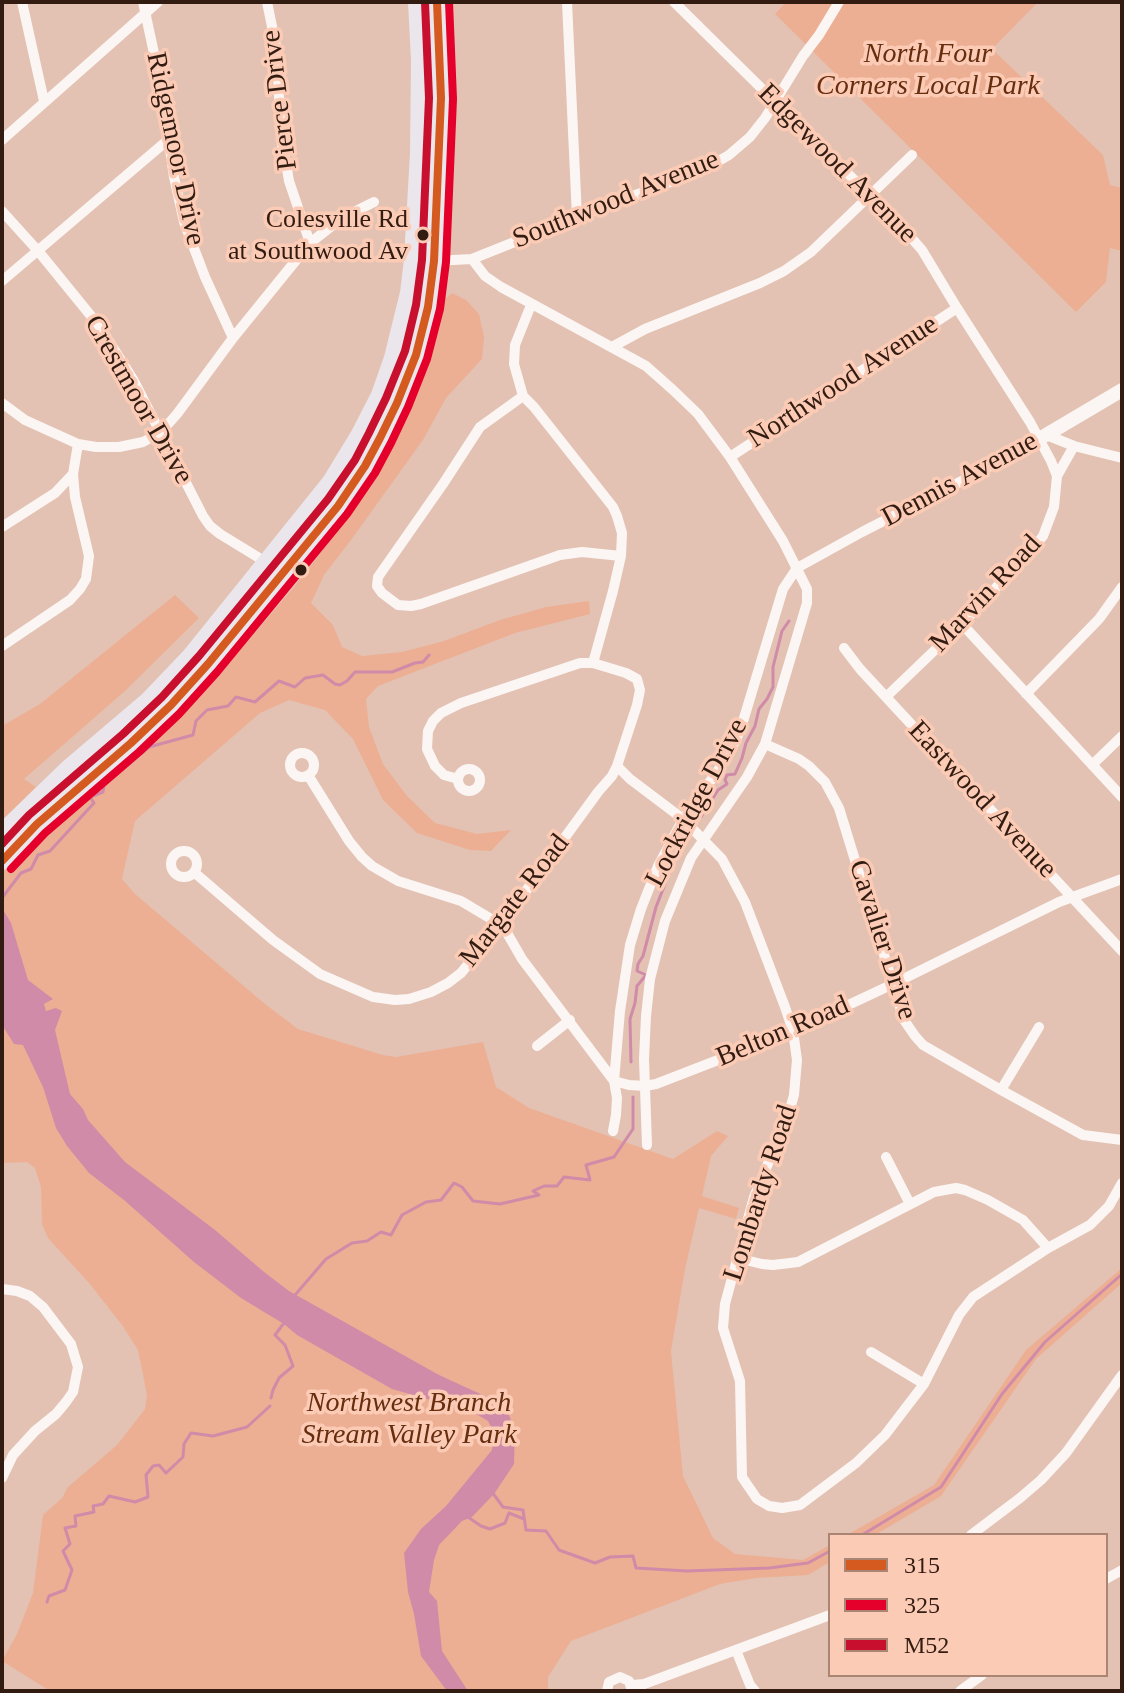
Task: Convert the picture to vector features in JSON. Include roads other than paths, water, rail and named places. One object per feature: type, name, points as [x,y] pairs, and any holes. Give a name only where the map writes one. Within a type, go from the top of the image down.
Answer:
[{"type":"highway","points":[[2,833],[69,768],[149,700],[191,656],[331,482],[357,441],[380,395],[403,322],[413,259],[420,115],[417,2]]},
{"type":"highway","points":[[2,861],[37,824],[171,705],[208,664],[338,506],[365,466],[397,403],[416,355],[428,307],[434,261],[441,98],[437,2]]},
{"type":"street","points":[[22,2],[44,101]]},
{"type":"street","points":[[2,140],[144,7],[158,2]]},
{"type":"street","name":"Pierce Drive","points":[[267,2],[276,46],[282,146],[289,181],[310,243]]},
{"type":"street","points":[[567,2],[577,217]]},
{"type":"street","name":"Edgewood Avenue","points":[[674,2],[922,250],[1042,437],[1122,458]]},
{"type":"street","name":"Southwood Avenue","points":[[413,259],[472,259],[705,169],[729,155],[750,137],[765,118],[839,2]]},
{"type":"street","name":"Ridgemoor Drive","points":[[144,7],[184,222],[233,338]]},
{"type":"street","points":[[2,281],[169,139]]},
{"type":"street","points":[[612,347],[645,329],[784,271],[811,252],[912,155]]},
{"type":"street","points":[[2,403],[25,420],[78,444],[119,447],[143,442],[161,432],[310,243],[342,218],[374,202]]},
{"type":"street","name":"Crestmoor Drive","points":[[2,211],[100,327],[134,381],[210,526],[284,573]]},
{"type":"street","points":[[472,259],[485,276],[531,305],[646,366],[673,390],[698,414],[730,457],[797,568]]},
{"type":"street","points":[[458,779],[444,775],[430,758],[428,731],[433,721],[441,713],[461,703],[580,663],[593,663],[621,556],[622,533],[613,507],[523,396],[514,364],[515,345],[531,305]]},
{"type":"street","name":"Northwood Avenue","points":[[730,457],[957,308]]},
{"type":"street","name":"Dennis Avenue","points":[[797,568],[1042,437],[1122,390]]},
{"type":"street","points":[[523,396],[480,427],[378,577],[377,586],[398,605],[411,606],[560,555],[582,552],[621,556]]},
{"type":"street","points":[[1042,437],[1057,476]]},
{"type":"street","points":[[2,646],[70,600],[86,579],[89,556],[75,497],[73,474],[78,444]]},
{"type":"street","name":"Marvin Road","points":[[886,697],[962,624],[1043,536],[1054,507],[1057,476],[1074,446]]},
{"type":"street","points":[[2,527],[55,493],[73,474]]},
{"type":"street","name":"Lockridge Drive","points":[[647,1145],[646,1016],[656,952],[691,858],[747,777],[765,744],[807,603],[807,589],[797,568]]},
{"type":"street","name":"Lockridge Drive","points":[[613,1131],[620,1011],[630,945],[641,909],[658,866],[683,819],[734,744],[783,589],[797,568]]},
{"type":"street","points":[[1026,694],[1099,619],[1122,587]]},
{"type":"street","points":[[962,624],[1122,797]]},
{"type":"street","name":"Eastwood Avenue","points":[[844,648],[1122,951]]},
{"type":"street","name":"Margate Road","points":[[195,873],[273,940],[320,974],[373,997],[409,999],[431,992],[461,973],[503,926],[617,766],[640,690],[637,679],[593,663]]},
{"type":"street","points":[[1092,765],[1122,736]]},
{"type":"street","name":"Cavalier Drive","points":[[765,744],[809,766],[825,782],[839,808],[904,1020],[923,1045],[1083,1135],[1122,1140]]},
{"type":"street","name":"Lombardy Road","points":[[617,766],[683,819],[722,859],[745,902],[793,1031],[797,1073],[794,1095],[754,1197],[725,1304],[723,1328],[740,1381],[742,1477],[757,1499],[769,1506],[782,1508],[800,1505],[856,1463],[885,1435],[924,1384],[959,1315],[973,1297],[1048,1248],[1090,1225],[1109,1206],[1122,1183]]},
{"type":"street","points":[[308,775],[349,841],[372,866],[398,881],[461,901],[503,926],[522,959],[614,1081]]},
{"type":"street","name":"Belton Road","points":[[614,1081],[629,1085],[656,1084],[793,1031],[1012,924],[1122,879]]},
{"type":"street","points":[[537,1046],[570,1020]]},
{"type":"street","points":[[1001,1090],[1039,1027]]},
{"type":"street","points":[[886,1157],[910,1204]]},
{"type":"street","points":[[737,1258],[773,1265],[798,1262],[934,1192],[956,1188],[988,1200],[1023,1220],[1048,1248]]},
{"type":"street","points":[[2,1289],[30,1296],[43,1307],[71,1344],[78,1367],[73,1392],[56,1414],[13,1455],[2,1478]]},
{"type":"street","points":[[871,1352],[924,1384]]},
{"type":"street","points":[[974,1533],[1041,1480],[1066,1453],[1122,1375]]},
{"type":"street","points":[[607,1691],[609,1682],[616,1678],[626,1679],[632,1688],[828,1616]]},
{"type":"street","points":[[736,1650],[755,1691]]},
{"type":"street","points":[[960,1691],[979,1677]]},
{"type":"waterway","points":[[701,817],[718,790],[727,784],[727,775],[735,774],[759,709],[773,687],[773,667],[782,631],[789,621]]},
{"type":"waterway","points":[[2,898],[21,873],[31,869],[38,855],[50,851],[94,803],[90,797],[103,792],[104,785],[149,747],[193,735],[196,721],[207,710],[228,706],[236,697],[255,702],[279,681],[295,687],[305,678],[323,675],[340,685],[355,672],[392,672],[423,662],[429,655]]},
{"type":"waterway","points":[[631,1062],[630,1019],[637,986],[646,975],[637,971],[638,964],[656,907],[687,838]]},
{"type":"waterway","points":[[295,1295],[326,1259],[352,1243],[367,1241],[381,1232],[391,1235],[402,1215],[426,1202],[441,1200],[454,1183],[462,1187],[473,1201],[500,1204],[539,1195],[533,1191],[544,1186],[557,1186],[564,1177],[590,1180],[586,1165],[614,1157],[633,1129],[633,1097]]},
{"type":"waterway","points":[[865,1533],[941,1487],[1002,1394],[1045,1342],[1122,1274]]},
{"type":"waterway","points":[[271,1398],[279,1378],[293,1366],[285,1345],[275,1335],[284,1323]]},
{"type":"waterway","points":[[47,1602],[49,1596],[65,1590],[72,1570],[63,1551],[70,1544],[65,1528],[76,1526],[75,1516],[94,1512],[93,1506],[103,1504],[109,1496],[135,1502],[148,1497],[146,1475],[153,1466],[159,1465],[166,1473],[183,1457],[184,1444],[191,1433],[213,1436],[247,1427],[270,1406]]},
{"type":"waterway","points":[[492,1492],[503,1507],[523,1510],[526,1530],[546,1531],[559,1550],[595,1563],[610,1557],[633,1556],[636,1568],[687,1571],[769,1568],[808,1563],[828,1552]]},
{"type":"waterway","points":[[465,1515],[490,1529],[505,1523],[509,1513],[524,1519]]},
{"type":"place","name":"Colesville Rd at Southwood Av","points":[[423,235]]},
{"type":"park label","name":"North Four Corners Local Park","points":[[928,71]]},
{"type":"park label","name":"Northwest Branch Stream Valley Park","points":[[409,1420]]}]
